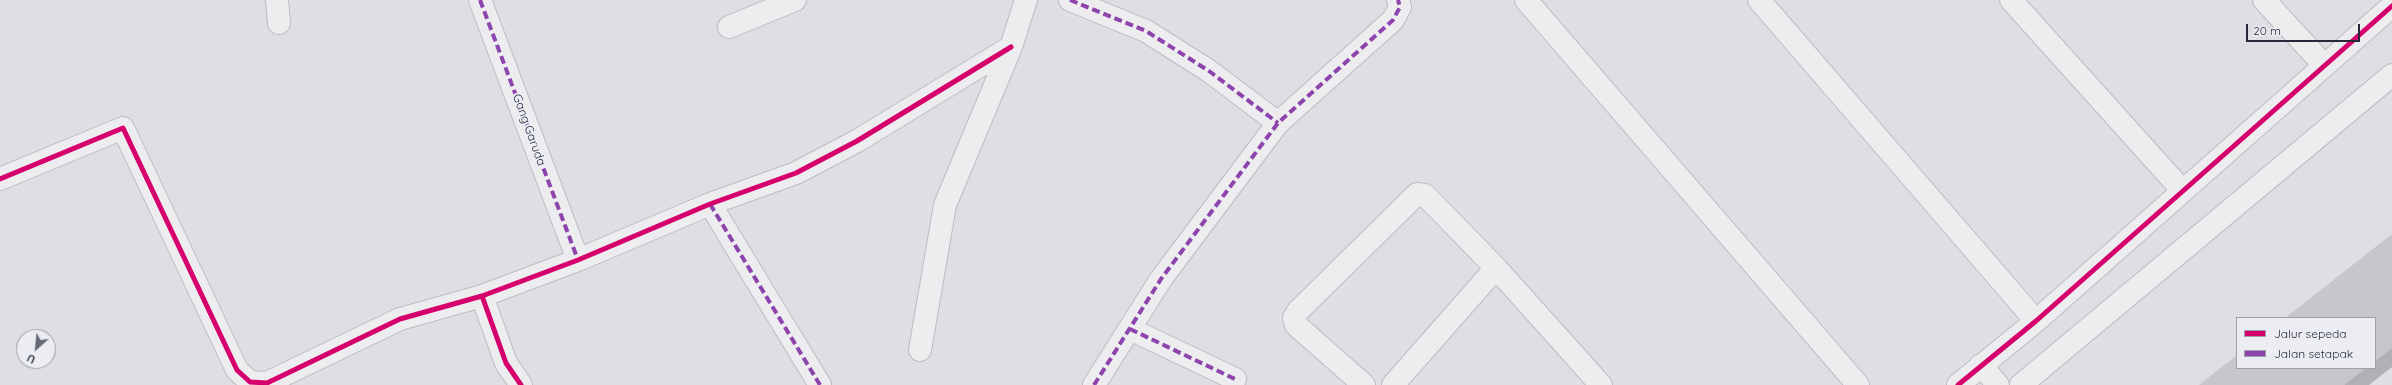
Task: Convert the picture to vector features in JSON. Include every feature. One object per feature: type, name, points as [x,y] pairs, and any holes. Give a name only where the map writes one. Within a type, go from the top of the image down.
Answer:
[{"type":"street","points":[[277,0],[279,23]]},
{"type":"street","name":"Gang Garuda","points":[[480,0],[578,260]]},
{"type":"street","points":[[729,27],[795,0]]},
{"type":"street","points":[[920,350],[945,205],[1010,47],[1026,0]]},
{"type":"street","points":[[1070,0],[1146,31],[1209,71],[1278,124]]},
{"type":"street","points":[[1526,0],[1858,385]]},
{"type":"street","points":[[1760,0],[2036,321]]},
{"type":"street","points":[[2010,0],[2182,190]]},
{"type":"street","points":[[2264,0],[2324,65]]},
{"type":"street","points":[[1958,385],[2036,321],[2182,190],[2392,6]]},
{"type":"street","points":[[1094,385],[1161,279],[1278,124],[1396,10]]},
{"type":"street","points":[[0,179],[123,128],[237,370],[250,382],[267,383],[400,319],[482,296],[578,260],[710,204],[796,173],[857,141],[1010,47]]},
{"type":"street","points":[[2021,385],[2392,75]]},
{"type":"street","points":[[1364,385],[1296,325],[1294,318],[1298,311],[1417,194],[1425,195],[1496,268],[1601,385]]},
{"type":"street","points":[[710,204],[820,385]]},
{"type":"street","points":[[1393,385],[1496,268]]},
{"type":"street","points":[[482,296],[506,363],[521,385]]},
{"type":"street","points":[[1130,329],[1234,379]]},
{"type":"street","points":[[1981,366],[1998,385]]},
{"type":"building","points":[[2392,234],[2392,348],[2376,360],[2376,317],[2286,317]]},
{"type":"building","points":[[2236,356],[2236,369],[2365,369],[2344,385],[2199,385]]},
{"type":"marked path","points":[[480,0],[578,260]]},
{"type":"marked path","points":[[1070,0],[1146,31],[1209,71],[1278,123]]},
{"type":"marked path","points":[[1094,385],[1161,279],[1278,123],[1393,20],[1400,7],[1398,0]]},
{"type":"marked path","points":[[710,204],[820,385]]},
{"type":"marked path","points":[[1130,329],[1235,379]]},
{"type":"cycle path","points":[[1958,385],[2036,321],[2392,6]]},
{"type":"cycle path","points":[[521,385],[506,363],[482,296],[578,260],[710,204],[796,173],[857,141],[1011,47]]},
{"type":"cycle path","points":[[0,179],[123,128],[237,370],[250,382],[267,383],[400,319],[482,296]]}]
